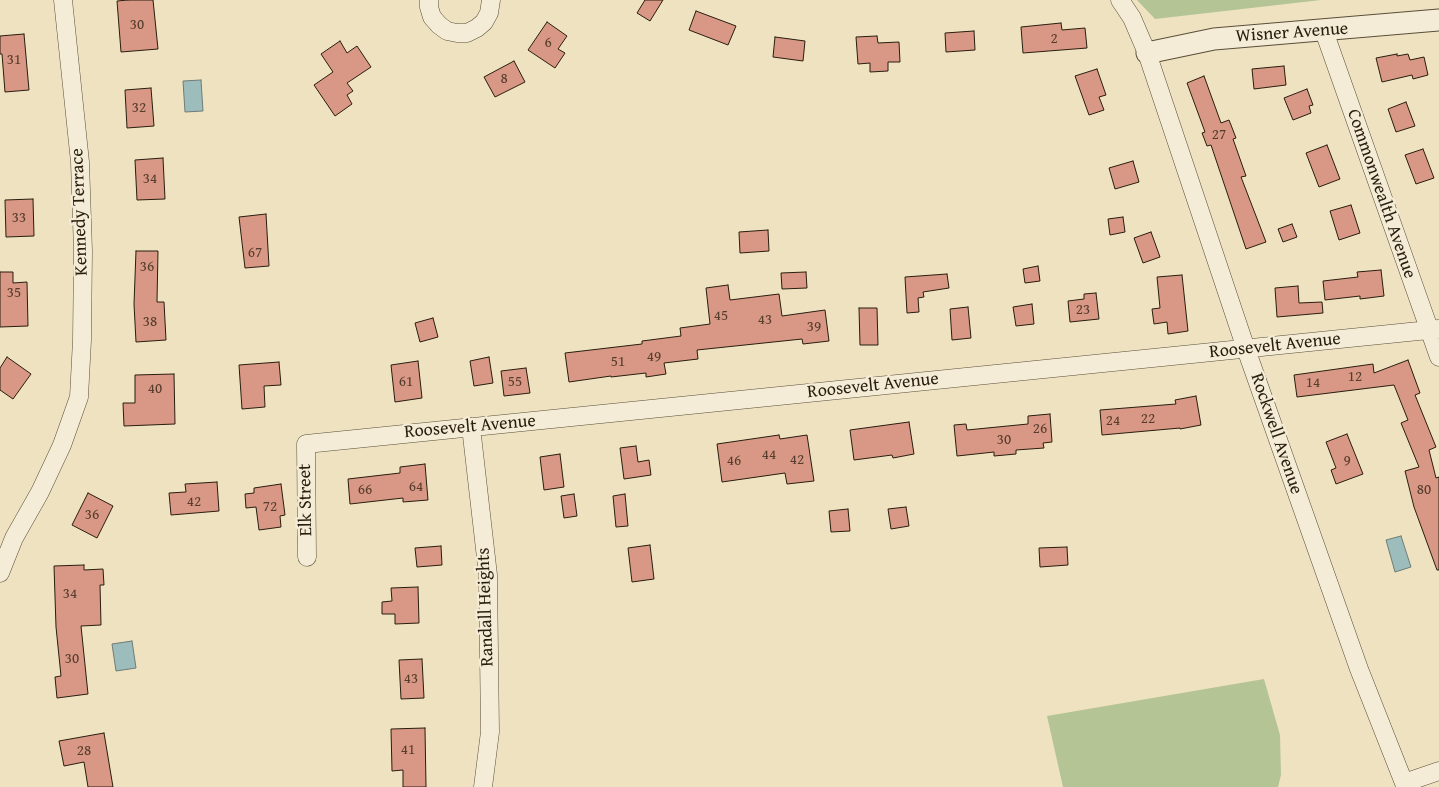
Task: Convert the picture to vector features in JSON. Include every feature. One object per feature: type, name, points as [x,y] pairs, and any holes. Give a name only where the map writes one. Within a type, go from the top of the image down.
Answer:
[{"type":"street","name":"Kennedy Terrace","points":[[0,574],[14,538],[40,492],[62,445],[79,397],[83,251],[80,162],[63,0]]},
{"type":"street","points":[[429,0],[432,17],[447,31],[457,33],[472,30],[484,22],[490,13],[491,0]]},
{"type":"street","name":"Rockwell Avenue","points":[[1120,0],[1132,18],[1147,53],[1246,349],[1359,669],[1404,783],[1439,771]]},
{"type":"street","name":"Wisner Avenue","points":[[1147,53],[1214,39],[1439,20]]},
{"type":"street","name":"Commonwealth Avenue","points":[[1324,31],[1434,329],[1439,357]]},
{"type":"street","name":"Roosevelt Avenue","points":[[306,444],[348,438],[1434,329]]},
{"type":"street","name":"Randall Heights","points":[[471,427],[488,575],[490,732],[483,787]]},
{"type":"street","name":"Elk Street","points":[[306,444],[307,557]]},
{"type":"green space","points":[[1137,0],[1321,0],[1155,19]]},
{"type":"green space","points":[[1264,679],[1280,735],[1281,775],[1278,787],[1063,787],[1047,716]]},
{"type":"water","points":[[201,80],[203,111],[185,112],[183,81]]},
{"type":"water","points":[[1401,536],[1411,567],[1395,572],[1386,540]]},
{"type":"water","points":[[132,641],[136,668],[116,671],[112,644]]},
{"type":"building","points":[[153,0],[158,49],[121,52],[117,1]]},
{"type":"building","points":[[645,0],[663,0],[650,21],[637,13]]},
{"type":"building","points":[[696,11],[736,26],[728,45],[689,30]]},
{"type":"building","points":[[547,22],[567,36],[558,49],[565,53],[555,68],[528,50]]},
{"type":"building","points":[[1061,23],[1062,30],[1085,28],[1087,48],[1023,53],[1021,27]]},
{"type":"building","points":[[974,31],[975,50],[946,52],[945,33]]},
{"type":"building","points":[[24,34],[29,90],[5,92],[2,54],[0,54],[0,36]]},
{"type":"building","points":[[877,36],[878,43],[899,42],[900,62],[888,62],[888,71],[870,72],[870,63],[858,64],[856,37]]},
{"type":"building","points":[[775,37],[805,41],[803,61],[773,57]]},
{"type":"building","points":[[340,41],[347,53],[357,46],[371,67],[347,83],[353,91],[347,95],[352,104],[335,116],[314,85],[333,72],[321,54]]},
{"type":"building","points":[[1397,54],[1397,56],[1408,54],[1410,60],[1424,57],[1428,75],[1413,79],[1412,75],[1382,82],[1376,58]]},
{"type":"building","points":[[514,61],[525,82],[495,97],[484,77]]},
{"type":"building","points":[[1284,66],[1286,85],[1254,89],[1252,69]]},
{"type":"building","points":[[1097,69],[1106,95],[1099,97],[1104,110],[1089,115],[1075,76]]},
{"type":"building","points":[[1204,76],[1221,123],[1229,120],[1236,138],[1233,139],[1246,176],[1241,177],[1266,242],[1246,249],[1211,145],[1207,146],[1202,133],[1205,132],[1187,83]]},
{"type":"building","points":[[151,88],[154,126],[127,128],[125,90]]},
{"type":"building","points":[[1307,89],[1313,105],[1309,106],[1311,113],[1293,120],[1284,98]]},
{"type":"building","points":[[1406,102],[1415,126],[1396,132],[1388,109]]},
{"type":"building","points":[[1327,145],[1340,179],[1319,187],[1306,153]]},
{"type":"building","points":[[1423,149],[1434,178],[1416,184],[1405,155]]},
{"type":"building","points":[[163,158],[165,199],[137,200],[135,160]]},
{"type":"building","points":[[1133,161],[1139,182],[1115,189],[1109,168]]},
{"type":"building","points":[[33,199],[34,236],[6,237],[5,200]]},
{"type":"building","points":[[1351,205],[1360,233],[1339,240],[1330,211]]},
{"type":"building","points":[[266,214],[269,266],[245,268],[239,217]]},
{"type":"building","points":[[1123,217],[1125,232],[1110,235],[1108,219]]},
{"type":"building","points":[[1292,224],[1297,237],[1283,242],[1278,229]]},
{"type":"building","points":[[768,230],[769,251],[740,253],[739,232]]},
{"type":"building","points":[[1151,232],[1160,257],[1143,263],[1134,238]]},
{"type":"building","points":[[136,251],[158,251],[157,302],[164,302],[166,340],[136,342],[134,304]]},
{"type":"building","points":[[1038,266],[1040,281],[1025,283],[1023,269]]},
{"type":"building","points":[[1381,270],[1384,296],[1360,299],[1360,296],[1325,300],[1323,281],[1358,277],[1357,272]]},
{"type":"building","points":[[0,272],[13,272],[13,283],[27,282],[28,326],[0,327]]},
{"type":"building","points":[[806,272],[807,288],[782,289],[781,273]]},
{"type":"building","points":[[947,274],[949,288],[923,292],[924,297],[918,298],[919,312],[907,313],[905,277]]},
{"type":"building","points":[[1182,275],[1188,331],[1168,334],[1167,322],[1154,324],[1152,309],[1160,308],[1157,277]]},
{"type":"building","points":[[728,285],[730,300],[779,294],[782,316],[825,310],[829,341],[803,344],[802,339],[697,350],[698,359],[664,363],[666,374],[646,377],[646,373],[569,382],[565,353],[642,344],[642,341],[681,336],[680,328],[710,324],[706,288]]},
{"type":"building","points":[[1298,286],[1299,303],[1322,302],[1323,313],[1277,317],[1275,288]]},
{"type":"building","points":[[1096,293],[1099,319],[1070,322],[1068,301],[1084,299],[1084,294]]},
{"type":"building","points":[[1032,304],[1034,324],[1016,326],[1013,307]]},
{"type":"building","points":[[968,307],[971,338],[952,340],[950,309]]},
{"type":"building","points":[[859,308],[877,308],[878,345],[860,345]]},
{"type":"building","points":[[433,318],[438,337],[420,342],[415,323]]},
{"type":"building","points":[[7,357],[31,374],[13,399],[0,390],[0,368]]},
{"type":"building","points":[[489,357],[493,383],[474,386],[470,361]]},
{"type":"building","points":[[1408,360],[1420,393],[1415,395],[1436,447],[1429,450],[1436,478],[1439,477],[1439,570],[1437,570],[1414,507],[1405,471],[1419,467],[1401,423],[1408,420],[1394,385],[1297,397],[1294,375],[1373,364],[1374,373]]},
{"type":"building","points":[[418,361],[422,398],[395,402],[391,365]]},
{"type":"building","points":[[279,362],[281,385],[264,386],[265,407],[242,409],[239,365]]},
{"type":"building","points":[[526,368],[530,393],[504,396],[501,371]]},
{"type":"building","points":[[174,374],[175,424],[124,426],[123,403],[135,403],[135,375]]},
{"type":"building","points":[[1196,396],[1201,425],[1180,429],[1102,435],[1100,410],[1176,404],[1175,400]]},
{"type":"building","points":[[1050,414],[1052,442],[1043,443],[1044,448],[1016,450],[1016,454],[994,456],[994,452],[957,456],[954,425],[966,424],[967,430],[1028,424],[1028,416]]},
{"type":"building","points":[[909,422],[914,454],[893,458],[892,455],[854,460],[850,430]]},
{"type":"building","points":[[1347,434],[1363,474],[1336,484],[1331,470],[1336,468],[1326,442]]},
{"type":"building","points":[[779,435],[780,439],[807,435],[814,481],[787,484],[785,473],[722,482],[717,444]]},
{"type":"building","points":[[636,446],[638,462],[649,460],[651,475],[624,479],[620,448]]},
{"type":"building","points":[[560,454],[564,487],[544,490],[540,457]]},
{"type":"building","points":[[425,464],[428,500],[403,502],[403,498],[350,504],[348,479],[400,473],[400,467]]},
{"type":"building","points":[[217,482],[219,511],[171,515],[169,493],[186,492],[185,484]]},
{"type":"building","points":[[281,484],[285,515],[280,516],[281,527],[259,530],[256,507],[246,508],[245,494],[254,493],[254,488]]},
{"type":"building","points":[[88,493],[113,506],[97,538],[72,525]]},
{"type":"building","points":[[574,494],[577,516],[564,518],[561,496]]},
{"type":"building","points":[[625,494],[628,526],[616,527],[613,496]]},
{"type":"building","points":[[906,507],[909,526],[891,529],[888,509]]},
{"type":"building","points":[[848,509],[850,531],[831,532],[829,511]]},
{"type":"building","points":[[650,545],[654,579],[632,582],[628,548]]},
{"type":"building","points":[[441,546],[442,565],[417,567],[415,548]]},
{"type":"building","points":[[1067,547],[1068,565],[1040,567],[1039,548]]},
{"type":"building","points":[[84,565],[84,570],[103,569],[104,585],[100,585],[101,625],[81,626],[88,694],[57,698],[55,677],[61,676],[56,627],[54,566]]},
{"type":"building","points":[[418,587],[419,623],[395,624],[395,614],[382,614],[382,602],[392,601],[391,588]]},
{"type":"building","points":[[422,659],[424,698],[401,699],[399,660]]},
{"type":"building","points":[[425,728],[426,787],[403,787],[403,770],[392,771],[391,729]]},
{"type":"building","points":[[104,733],[113,787],[88,787],[84,762],[64,766],[59,741]]}]
